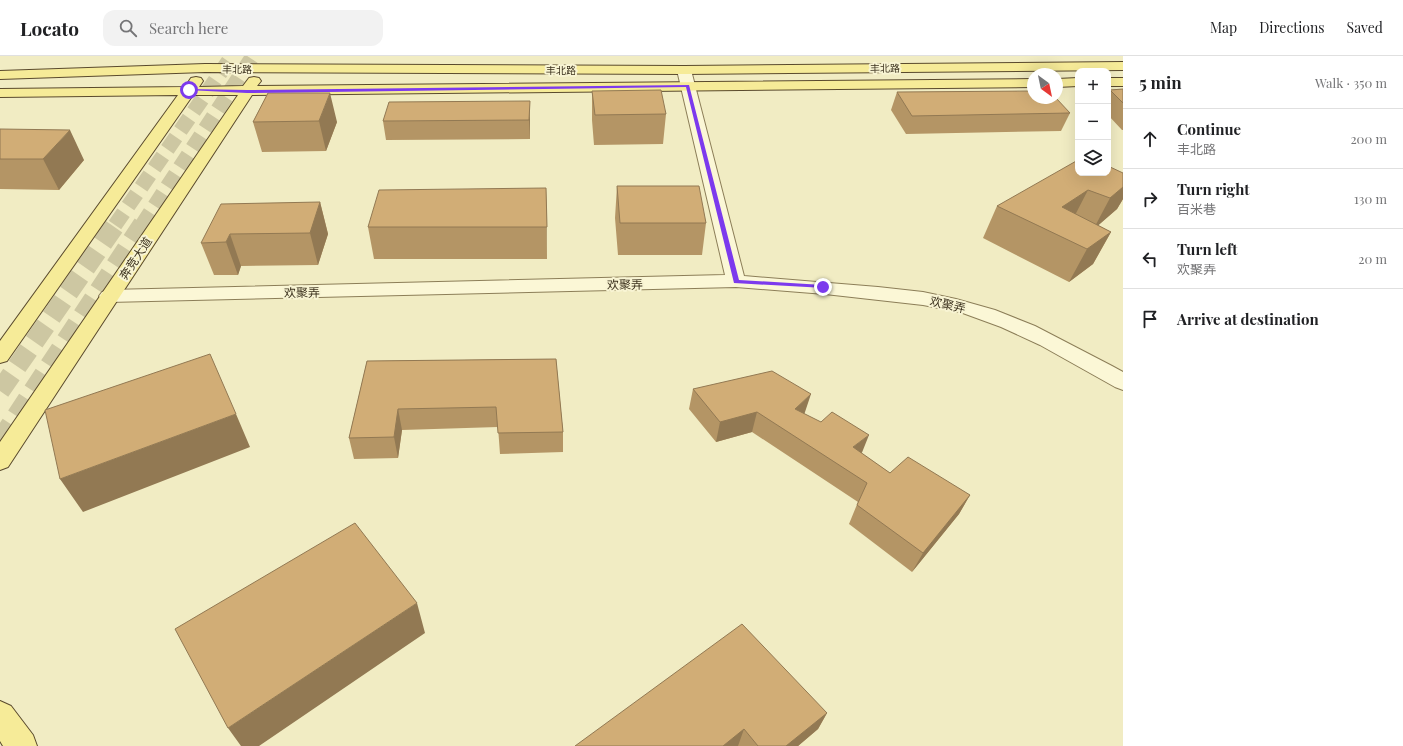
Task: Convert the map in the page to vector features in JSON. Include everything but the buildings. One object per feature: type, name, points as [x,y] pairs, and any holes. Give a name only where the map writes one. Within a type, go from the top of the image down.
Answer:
[{"type":"main road","name":"丰北路","points":[[0,75],[209,62],[684,70],[1123,66]]},
{"type":"main road","points":[[0,356],[209,62]]},
{"type":"main road","name":"奔竞大道","points":[[0,461],[265,63]]},
{"type":"main road","points":[[1063,82],[1075,82]]},
{"type":"main road","points":[[1111,82],[1123,82]]},
{"type":"main road","name":"丰北路","points":[[0,93],[1027,83]]},
{"type":"main road","points":[[0,716],[22,746]]},
{"type":"street","points":[[684,70],[736,281]]},
{"type":"street","name":"欢聚弄","points":[[109,296],[736,281],[823,287],[922,298],[967,308],[1016,326],[1072,351],[1123,382]]},
{"type":"tunnel","points":[[115,225],[232,56]]},
{"type":"tunnel","points":[[142,225],[253,56]]},
{"type":"tunnel","points":[[0,391],[116,224]]},
{"type":"tunnel","points":[[0,441],[143,224]]},
{"type":"route","points":[[189,90],[247,91],[688,86],[736,281],[823,287]]}]
